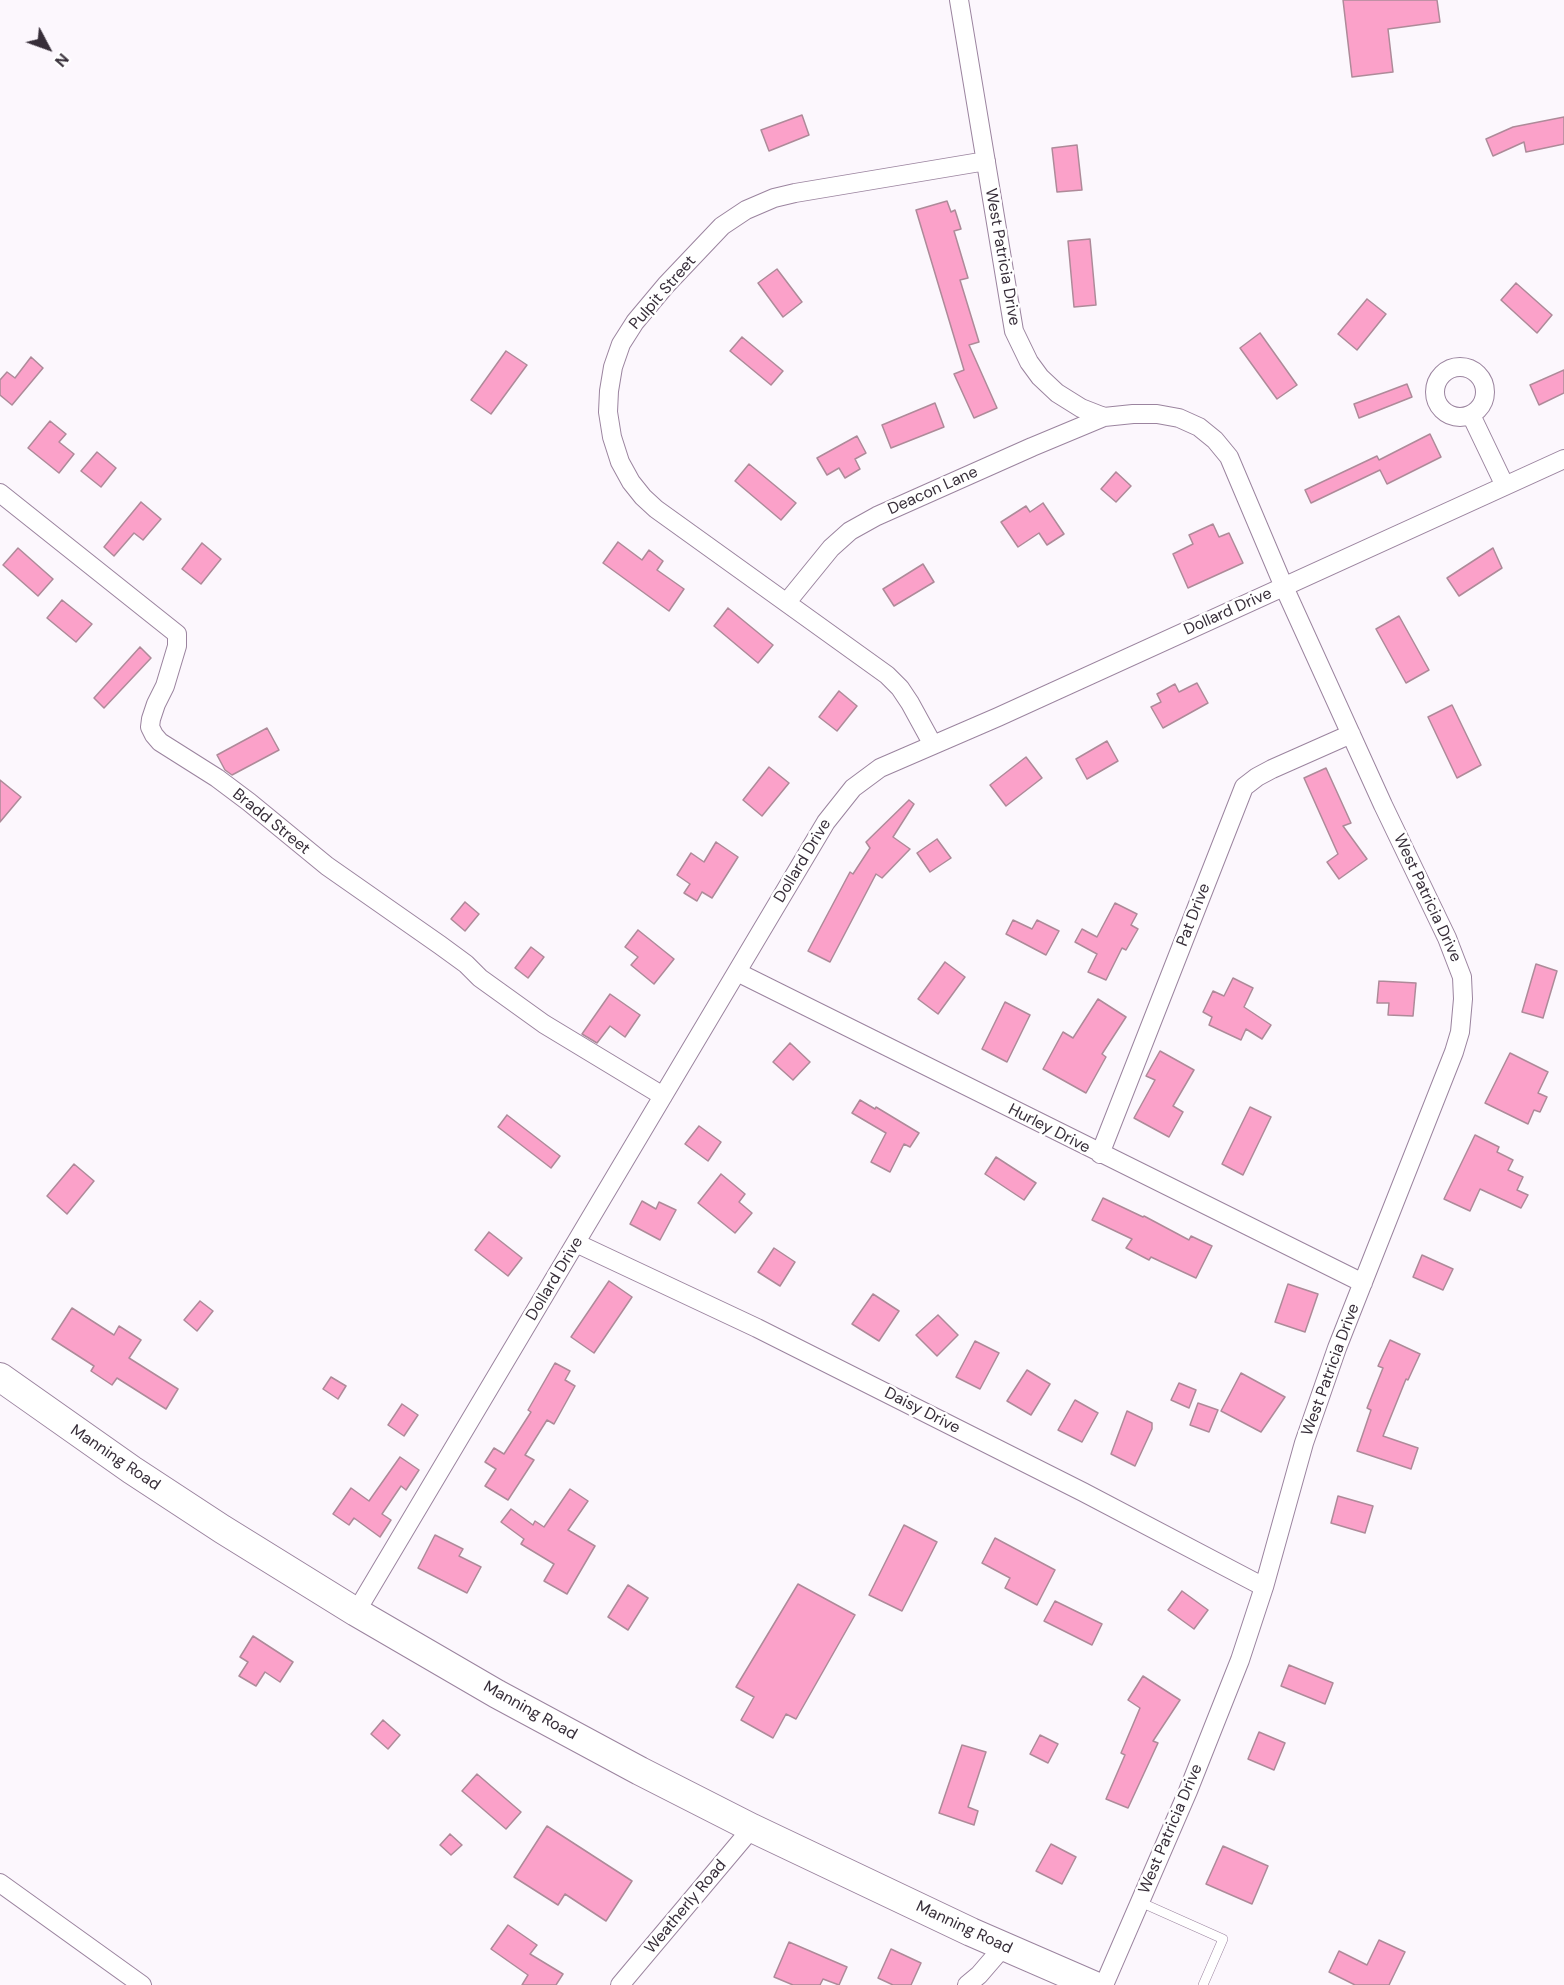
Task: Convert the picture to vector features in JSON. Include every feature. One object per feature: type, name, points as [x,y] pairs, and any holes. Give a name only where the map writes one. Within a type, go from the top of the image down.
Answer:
[{"type":"main road","name":"Manning Road","points":[[0,1377],[132,1470],[294,1574],[563,1730],[752,1828],[1004,1947],[1093,1985]]},
{"type":"street","name":"West Patricia Drive","points":[[959,0],[1014,331],[1029,362],[1057,393],[1081,408],[1104,417],[1157,414],[1179,418],[1199,427],[1215,440],[1228,458],[1284,588],[1447,938],[1462,977],[1460,1032],[1454,1052],[1337,1348],[1304,1443],[1264,1587],[1240,1660],[1188,1791],[1104,1985]]},
{"type":"street","name":"Pulpit Street","points":[[933,745],[905,695],[887,675],[656,510],[631,482],[620,462],[612,437],[608,412],[613,367],[621,344],[635,321],[722,226],[746,210],[774,198],[795,193],[986,161]]},
{"type":"street","points":[[1471,415],[1505,486]]},
{"type":"street","name":"Deacon Lane","points":[[787,602],[831,548],[877,516],[1104,417]]},
{"type":"street","name":"Dollard Drive","points":[[356,1611],[826,822],[853,788],[880,768],[1284,588],[1564,459]]},
{"type":"street","name":"Bradd Street","points":[[0,494],[177,634],[174,657],[151,719],[150,727],[160,742],[249,802],[327,866],[440,945],[466,964],[480,978],[544,1024],[663,1096]]},
{"type":"street","name":"Pat Drive","points":[[1100,1154],[1244,787],[1272,769],[1351,734]]},
{"type":"street","name":"Hurley Drive","points":[[737,972],[1363,1284]]},
{"type":"street","name":"Daisy Drive","points":[[576,1243],[757,1328],[1083,1492],[1264,1587]]},
{"type":"street","name":"Weatherly Road","points":[[621,1985],[752,1828]]},
{"type":"street","points":[[0,1883],[142,1985]]},
{"type":"street","points":[[967,1985],[1004,1947]]},
{"type":"lane","points":[[1140,1902],[1223,1939],[1203,1985]]},
{"type":"building","points":[[1343,0],[1437,0],[1440,22],[1388,29],[1393,72],[1352,77]]},
{"type":"building","points":[[802,115],[809,135],[769,151],[761,130]]},
{"type":"building","points":[[1564,117],[1564,144],[1526,152],[1524,142],[1493,156],[1486,139],[1513,127]]},
{"type":"building","points":[[1077,145],[1082,190],[1057,192],[1052,148]]},
{"type":"building","points":[[947,201],[951,212],[955,210],[961,229],[954,231],[968,278],[960,280],[979,342],[969,345],[997,408],[974,418],[954,374],[964,370],[916,210]]},
{"type":"building","points":[[1090,239],[1096,305],[1074,307],[1068,241]]},
{"type":"building","points":[[777,269],[802,302],[783,317],[758,283]]},
{"type":"building","points":[[1516,283],[1552,315],[1537,333],[1501,300]]},
{"type":"building","points":[[1367,299],[1386,314],[1357,350],[1338,334]]},
{"type":"building","points":[[1260,333],[1297,385],[1277,399],[1240,348]]},
{"type":"building","points":[[742,337],[783,371],[771,385],[730,351]]},
{"type":"building","points":[[506,351],[527,365],[491,414],[471,400]]},
{"type":"building","points":[[31,357],[43,368],[12,405],[0,395],[0,380],[7,372],[15,378]]},
{"type":"building","points":[[1564,370],[1564,393],[1539,405],[1530,385]]},
{"type":"building","points":[[1407,384],[1412,397],[1359,418],[1354,404]]},
{"type":"building","points":[[935,403],[944,427],[891,448],[882,425]]},
{"type":"building","points":[[50,421],[66,434],[59,442],[74,454],[59,473],[28,448]]},
{"type":"building","points":[[1430,434],[1441,457],[1387,484],[1380,470],[1311,503],[1305,490],[1377,456],[1379,460]]},
{"type":"building","points":[[857,436],[866,453],[855,459],[860,469],[845,478],[839,468],[827,475],[817,458]]},
{"type":"building","points":[[97,452],[116,468],[101,487],[81,471]]},
{"type":"building","points":[[749,464],[796,503],[781,520],[735,481]]},
{"type":"building","points":[[1116,472],[1131,486],[1116,502],[1101,489]]},
{"type":"building","points":[[141,502],[161,519],[143,540],[134,533],[114,556],[104,547]]},
{"type":"building","points":[[1043,503],[1064,534],[1047,545],[1039,533],[1018,547],[1001,522],[1026,506],[1030,512]]},
{"type":"building","points":[[1213,524],[1219,537],[1229,533],[1243,563],[1188,588],[1173,554],[1193,544],[1189,535]]},
{"type":"building","points":[[618,542],[642,560],[649,550],[663,561],[657,570],[684,589],[669,611],[603,563]]},
{"type":"building","points":[[202,543],[221,559],[201,584],[182,569]]},
{"type":"building","points":[[18,548],[53,579],[38,596],[3,565]]},
{"type":"building","points":[[1493,548],[1502,568],[1459,596],[1447,578]]},
{"type":"building","points":[[923,564],[934,582],[894,606],[883,589]]},
{"type":"building","points":[[62,600],[92,624],[76,642],[47,618]]},
{"type":"building","points":[[728,608],[773,645],[758,663],[714,626]]},
{"type":"building","points":[[1399,616],[1429,670],[1406,683],[1376,629]]},
{"type":"building","points":[[140,647],[151,658],[104,708],[94,698]]},
{"type":"building","points":[[1197,683],[1208,703],[1163,728],[1151,707],[1161,702],[1157,694],[1175,684],[1179,692]]},
{"type":"building","points":[[839,691],[857,706],[837,731],[819,717]]},
{"type":"building","points":[[1452,705],[1481,765],[1457,778],[1428,717]]},
{"type":"building","points":[[267,728],[279,750],[232,775],[225,770],[217,755]]},
{"type":"building","points":[[1107,741],[1118,761],[1087,779],[1076,759]]},
{"type":"building","points":[[1026,757],[1042,778],[1006,806],[990,785]]},
{"type":"building","points":[[769,767],[789,783],[762,816],[743,800]]},
{"type":"building","points":[[1326,768],[1351,823],[1343,826],[1367,859],[1339,879],[1327,862],[1338,854],[1304,778]]},
{"type":"building","points":[[0,780],[21,797],[0,822]]},
{"type":"building","points":[[909,800],[914,804],[893,837],[910,849],[882,878],[876,874],[830,962],[808,951],[850,872],[853,874],[870,848],[866,842]]},
{"type":"building","points":[[937,839],[951,858],[930,872],[917,853]]},
{"type":"building","points":[[716,842],[738,857],[712,898],[702,892],[697,901],[684,893],[690,884],[677,875],[691,853],[704,862]]},
{"type":"building","points":[[465,902],[479,914],[465,931],[451,919]]},
{"type":"building","points":[[1115,903],[1137,914],[1131,925],[1138,929],[1126,950],[1122,948],[1106,980],[1088,972],[1097,954],[1075,942],[1082,929],[1097,937]]},
{"type":"building","points":[[1013,920],[1032,929],[1037,920],[1059,931],[1046,955],[1006,934]]},
{"type":"building","points":[[638,930],[674,959],[654,984],[631,965],[638,957],[625,947]]},
{"type":"building","points":[[531,947],[544,957],[528,978],[515,968]]},
{"type":"building","points":[[945,962],[965,977],[938,1014],[918,999]]},
{"type":"building","points":[[1536,964],[1557,971],[1543,1018],[1522,1012]]},
{"type":"building","points":[[1233,978],[1253,988],[1244,1007],[1271,1025],[1262,1039],[1246,1029],[1241,1040],[1209,1025],[1212,1017],[1203,1012],[1213,991],[1224,996]]},
{"type":"building","points":[[1379,981],[1416,983],[1413,1016],[1388,1015],[1389,1003],[1377,1003]]},
{"type":"building","points":[[610,994],[640,1015],[625,1037],[610,1026],[597,1043],[582,1034]]},
{"type":"building","points":[[1098,999],[1126,1017],[1102,1054],[1106,1057],[1086,1093],[1043,1069],[1063,1032],[1073,1038]]},
{"type":"building","points":[[1005,1002],[1030,1015],[1007,1062],[982,1049]]},
{"type":"building","points":[[790,1043],[810,1062],[793,1080],[773,1062]]},
{"type":"building","points":[[1160,1051],[1194,1070],[1173,1106],[1183,1112],[1169,1137],[1134,1118],[1155,1080],[1146,1076]]},
{"type":"building","points":[[1510,1053],[1548,1072],[1538,1093],[1547,1097],[1540,1112],[1534,1110],[1528,1124],[1485,1103]]},
{"type":"building","points":[[860,1100],[919,1133],[910,1147],[904,1144],[890,1172],[871,1162],[886,1133],[852,1113]]},
{"type":"building","points":[[1250,1107],[1271,1117],[1243,1175],[1222,1164]]},
{"type":"building","points":[[507,1115],[560,1156],[551,1168],[498,1127]]},
{"type":"building","points":[[699,1126],[721,1142],[708,1161],[685,1144]]},
{"type":"building","points":[[1475,1135],[1499,1147],[1497,1152],[1513,1160],[1508,1170],[1523,1177],[1517,1190],[1528,1195],[1521,1208],[1480,1189],[1470,1211],[1444,1199]]},
{"type":"building","points":[[996,1157],[1036,1183],[1024,1200],[985,1174]]},
{"type":"building","points":[[74,1164],[94,1181],[67,1214],[47,1196]]},
{"type":"building","points":[[721,1174],[745,1194],[739,1202],[752,1213],[735,1233],[698,1203]]},
{"type":"building","points":[[1103,1198],[1144,1216],[1189,1240],[1191,1236],[1212,1246],[1196,1278],[1151,1257],[1149,1260],[1126,1248],[1132,1239],[1092,1220]]},
{"type":"building","points":[[642,1201],[656,1209],[659,1202],[676,1210],[660,1240],[630,1224]]},
{"type":"building","points":[[489,1232],[522,1258],[508,1276],[475,1250]]},
{"type":"building","points":[[774,1248],[795,1262],[780,1286],[758,1272]]},
{"type":"building","points":[[1422,1255],[1453,1269],[1443,1290],[1413,1277]]},
{"type":"building","points":[[609,1281],[632,1297],[594,1353],[571,1337]]},
{"type":"building","points":[[1288,1284],[1318,1294],[1305,1332],[1275,1322]]},
{"type":"building","points":[[873,1294],[899,1311],[879,1341],[852,1324]]},
{"type":"building","points":[[200,1301],[213,1311],[197,1331],[184,1320]]},
{"type":"building","points":[[72,1308],[114,1335],[119,1326],[141,1340],[129,1358],[178,1389],[166,1409],[117,1378],[112,1385],[91,1371],[94,1366],[52,1339]]},
{"type":"building","points":[[938,1315],[958,1335],[937,1356],[916,1335]]},
{"type":"building","points":[[1390,1340],[1420,1354],[1408,1380],[1406,1379],[1383,1436],[1418,1448],[1411,1469],[1357,1451],[1371,1410],[1367,1408],[1383,1368],[1378,1366]]},
{"type":"building","points":[[975,1341],[999,1353],[980,1389],[956,1377]]},
{"type":"building","points":[[555,1363],[570,1371],[565,1380],[575,1386],[554,1424],[547,1420],[525,1455],[534,1460],[508,1500],[485,1486],[496,1469],[485,1462],[494,1448],[504,1454],[531,1412],[528,1410]]},
{"type":"building","points":[[1027,1370],[1050,1384],[1031,1415],[1007,1401]]},
{"type":"building","points":[[1241,1373],[1285,1397],[1261,1432],[1221,1411]]},
{"type":"building","points":[[331,1377],[346,1386],[338,1399],[323,1389]]},
{"type":"building","points":[[1179,1383],[1196,1390],[1189,1408],[1171,1400]]},
{"type":"building","points":[[1075,1400],[1098,1413],[1082,1442],[1058,1430]]},
{"type":"building","points":[[1198,1403],[1218,1410],[1209,1432],[1190,1425]]},
{"type":"building","points":[[402,1404],[418,1415],[404,1436],[388,1425]]},
{"type":"building","points":[[1127,1411],[1152,1423],[1152,1429],[1135,1466],[1111,1454]]},
{"type":"building","points":[[400,1457],[419,1470],[406,1490],[401,1486],[382,1514],[391,1520],[380,1537],[354,1518],[349,1525],[333,1514],[351,1488],[369,1501]]},
{"type":"building","points":[[570,1489],[588,1501],[568,1530],[595,1546],[567,1594],[544,1581],[554,1564],[521,1544],[524,1539],[501,1522],[511,1509],[533,1525],[535,1521],[544,1527]]},
{"type":"building","points":[[1338,1496],[1373,1506],[1365,1533],[1331,1523]]},
{"type":"building","points":[[904,1525],[937,1542],[902,1611],[869,1595]]},
{"type":"building","points":[[435,1535],[463,1549],[459,1556],[481,1567],[467,1593],[418,1568]]},
{"type":"building","points":[[995,1538],[1055,1570],[1037,1605],[1005,1588],[1010,1578],[982,1563]]},
{"type":"building","points":[[798,1584],[855,1615],[796,1719],[786,1714],[773,1738],[741,1720],[754,1697],[736,1687]]},
{"type":"building","points":[[628,1585],[648,1598],[628,1630],[608,1617]]},
{"type":"building","points":[[1182,1591],[1208,1610],[1194,1629],[1168,1610]]},
{"type":"building","points":[[1055,1601],[1102,1624],[1092,1645],[1044,1621]]},
{"type":"building","points":[[253,1636],[293,1662],[280,1682],[265,1672],[256,1686],[239,1676],[248,1662],[240,1657]]},
{"type":"building","points":[[1289,1665],[1333,1683],[1325,1704],[1281,1686]]},
{"type":"building","points":[[1143,1676],[1180,1700],[1153,1741],[1158,1743],[1128,1808],[1106,1799],[1125,1755],[1121,1753],[1140,1708],[1128,1700]]},
{"type":"building","points":[[383,1720],[400,1735],[388,1749],[371,1734]]},
{"type":"building","points":[[1259,1732],[1285,1743],[1274,1770],[1248,1759]]},
{"type":"building","points":[[1040,1735],[1058,1744],[1048,1763],[1030,1754]]},
{"type":"building","points":[[962,1745],[986,1752],[968,1807],[978,1811],[974,1825],[939,1813]]},
{"type":"building","points":[[477,1774],[521,1812],[506,1829],[462,1791]]},
{"type":"building","points":[[547,1826],[632,1881],[606,1921],[565,1894],[558,1905],[514,1877]]},
{"type":"building","points":[[450,1834],[462,1845],[451,1855],[440,1845]]},
{"type":"building","points":[[1051,1844],[1076,1857],[1062,1884],[1036,1871]]},
{"type":"building","points":[[1223,1846],[1268,1866],[1252,1904],[1206,1884]]},
{"type":"building","points":[[508,1925],[537,1945],[530,1954],[563,1974],[556,1985],[522,1985],[528,1975],[491,1949]]},
{"type":"building","points":[[1379,1940],[1405,1952],[1389,1985],[1355,1985],[1329,1972],[1339,1951],[1367,1965]]},
{"type":"building","points":[[789,1942],[847,1967],[839,1985],[823,1979],[820,1985],[793,1985],[774,1977]]},
{"type":"building","points":[[891,1949],[921,1963],[911,1985],[893,1985],[878,1978]]}]
